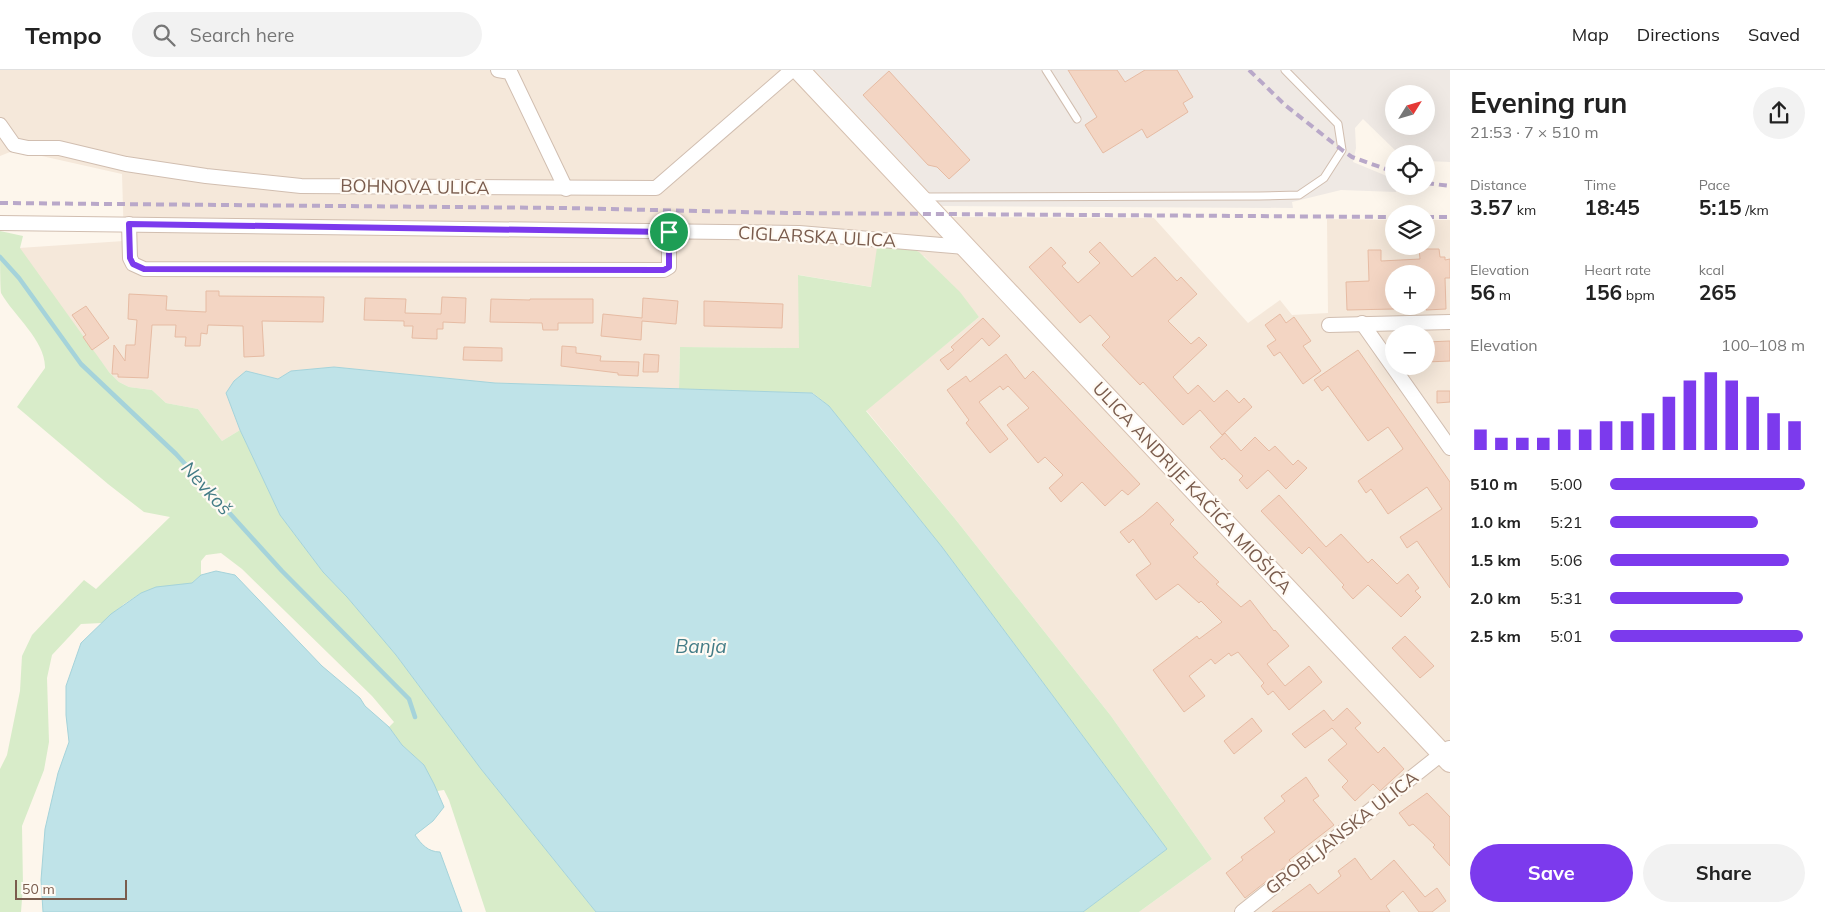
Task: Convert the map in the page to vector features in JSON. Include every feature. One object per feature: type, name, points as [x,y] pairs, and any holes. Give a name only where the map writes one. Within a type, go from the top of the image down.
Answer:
[{"type":"main road","name":"ULICA ANDRIJE KAČIĆA MIOŠIĆA","points":[[799,70],[1448,754]]},
{"type":"street","points":[[498,70],[510,72],[566,189]]},
{"type":"street","name":"BOHNOVA ULICA","points":[[2,129],[14,145],[28,148],[59,148],[126,164],[206,176],[301,186],[566,189],[656,188],[792,70]]},
{"type":"street","name":"CIGLARSKA ULICA","points":[[0,223],[799,233],[965,247]]},
{"type":"street","points":[[129,224],[130,258],[133,264],[144,269],[664,270],[669,267],[669,232]]},
{"type":"street","points":[[1328,325],[1450,322]]},
{"type":"street","points":[[1362,323],[1450,448]]},
{"type":"street","name":"GROBLJANSKA ULICA","points":[[1242,912],[1448,754]]},
{"type":"lane","points":[[1046,70],[1076,119]]},
{"type":"lane","points":[[919,197],[1299,195],[1324,178],[1342,150],[1342,139],[1338,124],[1285,70]]},
{"type":"shaded area","points":[[0,70],[815,70],[942,206],[941,209],[946,217],[1154,218],[1248,323],[1280,300],[1292,315],[1328,313],[1327,219],[1385,220],[1385,255],[1435,255],[1435,220],[1450,220],[1450,912],[1139,912],[1212,859],[1111,716],[956,520],[866,410],[979,317],[924,256],[872,287],[799,275],[799,348],[680,347],[679,389],[495,383],[334,367],[291,371],[278,379],[246,371],[227,393],[240,430],[222,441],[198,409],[166,403],[152,390],[129,387],[119,382],[92,350],[19,248],[124,241],[122,174],[15,150],[0,156]]},
{"type":"shaded area","points":[[815,70],[1450,70],[1450,162],[1435,161],[1435,145],[1390,145],[1363,119],[1355,128],[1356,148],[1353,162],[1385,175],[1385,192],[1341,190],[1292,202],[1293,208],[942,206]]},
{"type":"green space","points":[[0,231],[23,236],[20,248],[109,372],[119,382],[129,387],[152,390],[166,403],[198,409],[222,441],[240,430],[280,515],[323,572],[347,597],[396,655],[481,769],[596,912],[486,912],[449,800],[444,790],[437,791],[424,765],[402,745],[389,727],[394,722],[372,696],[242,569],[221,553],[206,555],[201,561],[201,575],[192,583],[141,593],[124,604],[102,623],[81,624],[52,655],[47,678],[49,742],[44,770],[22,826],[23,886],[21,912],[0,912],[0,769],[7,755],[20,691],[22,656],[32,635],[84,580],[96,589],[170,517],[144,512],[17,407],[45,368],[44,358],[35,338],[1,293]]},
{"type":"green space","points":[[878,241],[905,246],[919,252],[960,292],[979,317],[866,411],[956,520],[1111,716],[1212,859],[1139,912],[1083,912],[1167,849],[942,547],[829,406],[813,393],[679,389],[680,347],[799,348],[798,275],[871,287]]},
{"type":"water","name":"Banja","points":[[334,367],[495,383],[812,393],[829,406],[942,547],[1167,849],[1083,912],[596,912],[481,769],[396,655],[347,597],[323,572],[280,515],[240,430],[226,393],[234,381],[246,371],[278,379],[291,371]]},
{"type":"water","points":[[216,571],[235,575],[322,666],[360,698],[365,706],[389,727],[402,745],[424,765],[444,807],[433,821],[415,835],[425,847],[432,851],[440,852],[462,912],[43,912],[41,880],[45,829],[58,773],[69,742],[66,715],[66,686],[81,643],[111,614],[141,593],[156,587],[192,583],[201,575]]},
{"type":"building","points":[[1068,70],[1117,70],[1125,82],[1145,70],[1177,70],[1193,97],[1183,103],[1188,112],[1147,138],[1142,129],[1103,153],[1085,125],[1097,117]]},
{"type":"building","points":[[889,71],[970,160],[949,179],[937,167],[928,165],[863,95]]},
{"type":"building","points":[[1100,242],[1132,277],[1155,257],[1177,281],[1181,277],[1197,294],[1168,321],[1191,344],[1199,337],[1207,345],[1173,377],[1188,394],[1198,385],[1214,402],[1227,390],[1239,403],[1244,398],[1252,407],[1222,435],[1200,410],[1183,425],[1143,382],[1140,385],[1102,345],[1110,337],[1090,315],[1080,323],[1029,267],[1051,247],[1066,263],[1062,266],[1078,283],[1100,263],[1089,252]]},
{"type":"building","points":[[1435,249],[1439,249],[1440,257],[1445,257],[1445,260],[1450,259],[1450,278],[1445,278],[1446,309],[1435,310],[1435,265],[1385,265],[1385,309],[1347,310],[1346,282],[1369,281],[1368,250],[1381,250],[1381,261],[1420,259],[1420,255],[1435,255]]},
{"type":"building","points":[[206,291],[219,291],[219,296],[324,297],[323,322],[262,321],[264,356],[244,357],[243,326],[208,325],[207,334],[201,333],[200,346],[185,346],[186,337],[175,337],[176,325],[152,325],[148,378],[118,377],[118,374],[112,374],[114,345],[125,361],[126,345],[135,345],[137,320],[128,319],[129,294],[167,296],[166,310],[206,312]]},
{"type":"building","points":[[442,297],[466,298],[465,323],[443,322],[443,329],[437,329],[437,339],[412,338],[413,326],[404,326],[404,321],[364,320],[365,298],[406,299],[405,313],[441,314]]},
{"type":"building","points":[[643,298],[678,301],[676,324],[642,321],[641,340],[601,336],[603,314],[642,318]]},
{"type":"building","points":[[491,299],[593,299],[593,323],[558,323],[558,330],[543,330],[542,323],[490,322]]},
{"type":"building","points":[[704,301],[783,304],[782,328],[704,326]]},
{"type":"building","points":[[86,306],[109,338],[92,350],[83,337],[86,335],[72,315]]},
{"type":"building","points":[[1280,314],[1286,323],[1294,317],[1311,341],[1303,346],[1321,371],[1303,384],[1280,352],[1274,356],[1267,346],[1276,340],[1265,325]]},
{"type":"building","points":[[983,318],[1000,336],[989,346],[982,338],[948,370],[940,360],[954,350],[951,347]]},
{"type":"building","points":[[1450,341],[1450,361],[1435,362],[1435,342]]},
{"type":"building","points":[[562,346],[576,347],[576,353],[601,356],[600,361],[639,362],[638,376],[618,375],[618,373],[561,366]]},
{"type":"building","points":[[464,347],[502,348],[502,361],[463,360]]},
{"type":"building","points":[[1358,350],[1450,482],[1450,588],[1417,541],[1407,548],[1400,537],[1442,509],[1427,487],[1388,514],[1371,489],[1366,493],[1358,481],[1403,449],[1402,447],[1388,427],[1368,441],[1328,386],[1322,391],[1314,380]]},
{"type":"building","points":[[644,354],[659,355],[658,372],[643,372]]},
{"type":"building","points":[[1006,354],[1025,379],[1033,371],[1140,484],[1128,495],[1122,490],[1105,506],[1082,482],[1061,502],[1049,488],[1063,475],[1045,457],[1038,463],[1007,425],[1029,408],[1008,386],[1003,390],[1000,386],[979,402],[1008,439],[990,453],[966,423],[969,420],[947,390],[966,376],[970,382]]},
{"type":"building","points":[[1437,391],[1450,391],[1450,402],[1437,403]]},
{"type":"building","points":[[1225,433],[1241,451],[1255,437],[1269,451],[1275,446],[1293,465],[1298,460],[1307,468],[1286,489],[1268,470],[1247,489],[1239,480],[1243,476],[1224,458],[1222,460],[1210,447]]},
{"type":"building","points":[[1279,495],[1326,547],[1341,534],[1368,563],[1372,559],[1397,584],[1408,574],[1419,588],[1415,591],[1421,597],[1401,617],[1368,585],[1353,599],[1342,587],[1344,585],[1309,547],[1302,554],[1261,511]]},
{"type":"building","points":[[1157,502],[1174,520],[1170,524],[1198,553],[1193,557],[1219,582],[1216,584],[1241,607],[1250,600],[1274,631],[1289,646],[1267,664],[1285,686],[1309,666],[1322,682],[1289,710],[1273,691],[1268,695],[1261,686],[1264,683],[1238,652],[1231,656],[1229,653],[1215,664],[1211,659],[1189,676],[1205,696],[1184,712],[1153,670],[1197,636],[1199,639],[1222,622],[1201,601],[1199,603],[1178,584],[1156,600],[1136,575],[1151,564],[1133,539],[1129,543],[1120,532]]},
{"type":"building","points":[[1405,636],[1434,666],[1420,678],[1392,648]]},
{"type":"building","points":[[1347,708],[1361,723],[1355,728],[1378,753],[1384,747],[1404,769],[1380,791],[1373,784],[1355,801],[1342,787],[1348,781],[1328,760],[1347,744],[1332,728],[1305,748],[1292,734],[1324,710],[1333,721]]},
{"type":"building","points":[[1252,718],[1262,731],[1234,754],[1224,741]]},
{"type":"building","points":[[1306,777],[1319,796],[1313,800],[1334,825],[1245,898],[1226,873],[1243,860],[1241,857],[1275,832],[1264,818],[1285,801],[1281,796]]},
{"type":"building","points":[[1427,793],[1450,817],[1450,866],[1433,847],[1435,845],[1413,824],[1409,826],[1399,813]]},
{"type":"building","points":[[1355,858],[1371,880],[1394,860],[1425,897],[1437,888],[1446,901],[1432,912],[1419,912],[1403,891],[1386,906],[1390,912],[1272,912],[1310,884],[1318,894],[1341,876],[1338,871]]},
{"type":"waterway","name":"Nevkoš","points":[[0,257],[19,278],[81,364],[176,454],[282,571],[409,699],[415,717]]},
{"type":"railway","points":[[1249,70],[1285,105],[1342,150],[1352,157],[1385,169]]},
{"type":"railway","points":[[1435,184],[1450,186]]},
{"type":"railway","points":[[0,203],[564,208],[787,213],[1385,217]]},
{"type":"railway","points":[[1435,217],[1450,217]]},
{"type":"route","points":[[129,224],[669,232],[669,267],[664,270],[144,269],[133,264],[130,258],[129,224]]}]
